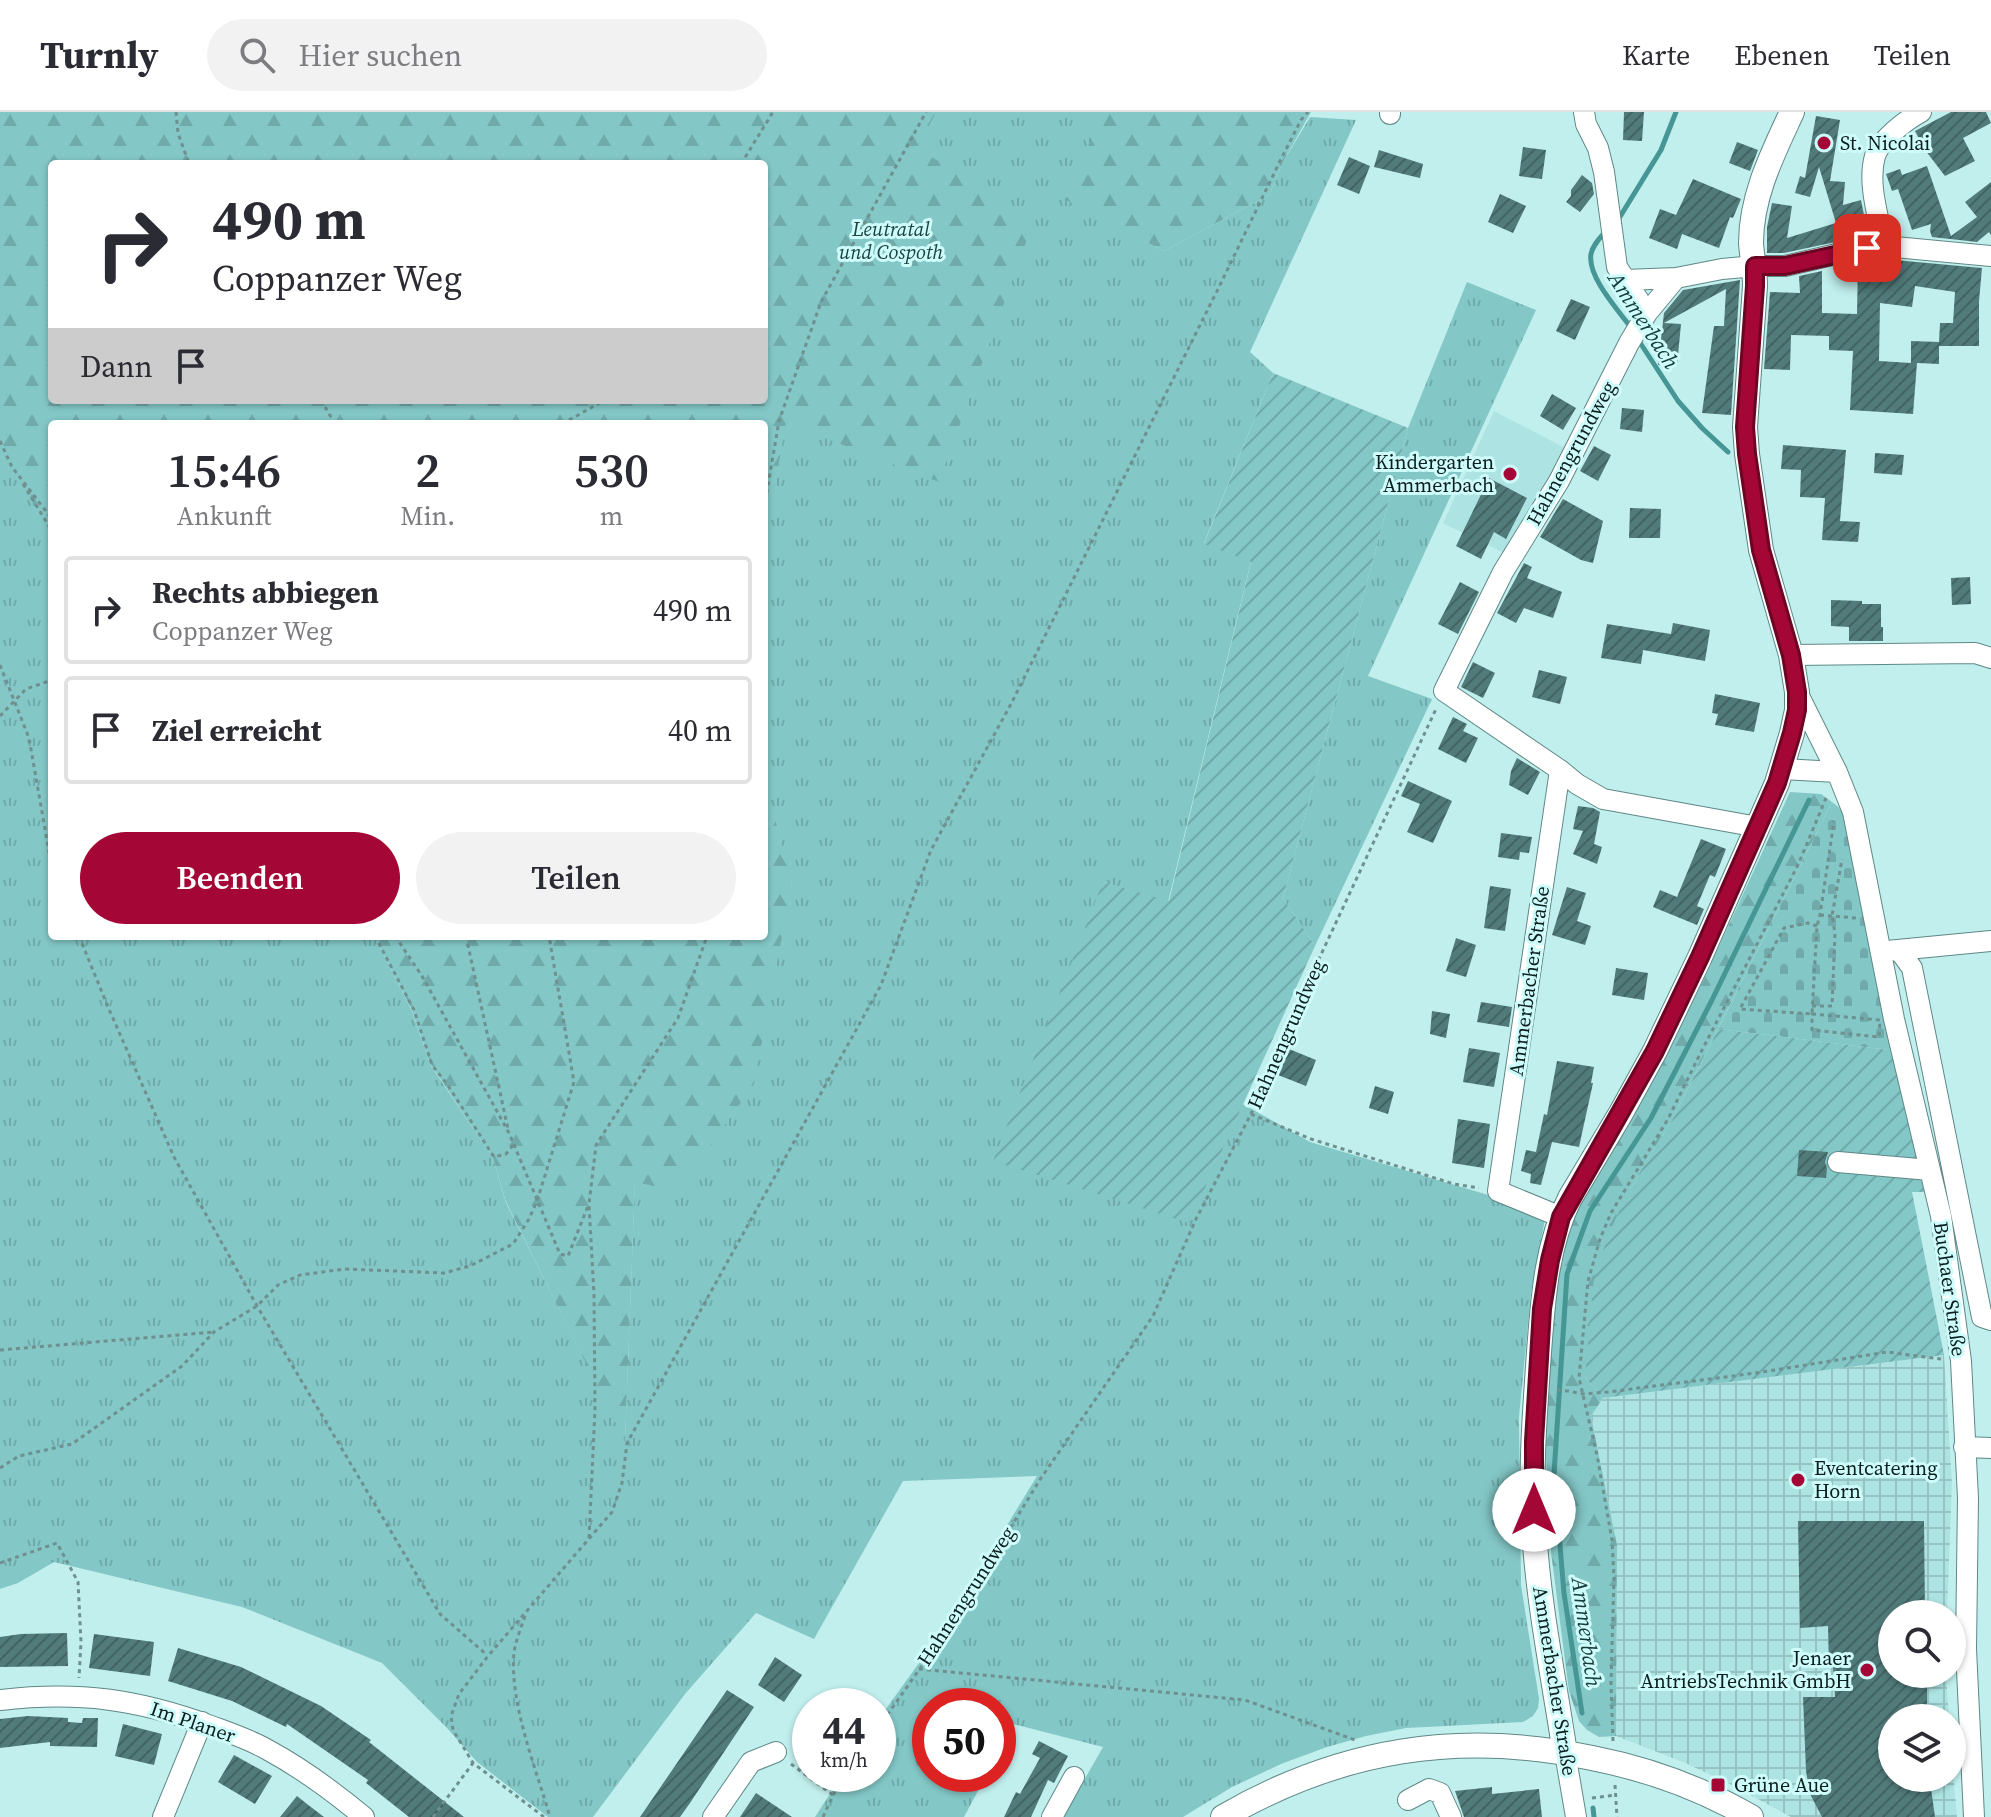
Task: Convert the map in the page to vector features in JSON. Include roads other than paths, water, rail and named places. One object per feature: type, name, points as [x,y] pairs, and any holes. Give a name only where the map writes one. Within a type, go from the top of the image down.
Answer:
[{"type":"main road","name":"Ammerbacher Straße","points":[[1565,1753],[1534,1528],[1534,1441],[1542,1309],[1550,1260],[1561,1217],[1655,1051],[1758,827],[1782,769],[1795,721],[1797,692],[1791,655],[1761,550],[1745,427],[1755,286],[1751,243],[1757,199],[1770,160],[1792,112]]},
{"type":"main road","points":[[1223,1817],[1289,1783],[1320,1771],[1383,1754],[1461,1744],[1502,1745],[1614,1762],[1679,1782],[1751,1817]]},
{"type":"street","points":[[1584,112],[1586,124],[1598,148]]},
{"type":"street","points":[[1596,112],[1598,148],[1617,267],[1644,319]]},
{"type":"street","points":[[1884,246],[1873,185],[1876,154],[1893,132],[1915,113]]},
{"type":"street","points":[[1625,280],[1676,278],[1755,266],[1785,266],[1884,246],[1991,256]]},
{"type":"street","name":"Hahnengrundweg","points":[[1560,770],[1444,691],[1503,572],[1559,481],[1629,343],[1676,278]]},
{"type":"street","points":[[1791,655],[1975,653],[1991,658]]},
{"type":"street","name":"Buchaer Straße","points":[[1797,692],[1837,772],[1853,812],[1890,950],[1894,1019],[1941,1216],[1961,1361],[1968,1498],[1966,1637],[1974,1817]]},
{"type":"street","points":[[1782,769],[1837,772]]},
{"type":"street","points":[[1560,770],[1603,799],[1758,827]]},
{"type":"street","name":"Ammerbacher Straße","points":[[1560,770],[1498,1191],[1561,1217]]},
{"type":"street","points":[[1890,950],[1991,941]]},
{"type":"street","name":"Buchaer Straße","points":[[1890,950],[1912,968],[1982,1317],[1991,1320]]},
{"type":"street","points":[[1838,1162],[1930,1170]]},
{"type":"street","points":[[1964,1447],[1991,1448]]},
{"type":"street","name":"Im Planer","points":[[0,1700],[78,1695],[149,1706],[202,1722],[266,1748],[332,1791],[364,1817]]},
{"type":"street","points":[[163,1817],[202,1722]]},
{"type":"street","points":[[713,1817],[751,1762],[776,1752]]},
{"type":"street","name":"Ammerbacher Straße","points":[[1565,1753],[1576,1817]]},
{"type":"street","points":[[1052,1817],[1074,1777]]},
{"type":"street","points":[[1408,1800],[1429,1789],[1440,1793],[1451,1817]]},
{"type":"waterway","name":"Ammerbach","points":[[1618,220],[1661,150],[1676,112]]},
{"type":"waterway","name":"Ammerbach","points":[[1605,232],[1593,248],[1591,263],[1605,293],[1632,329]]},
{"type":"waterway","name":"Ammerbach","points":[[1637,338],[1678,401],[1728,452]]},
{"type":"waterway","name":"Ammerbach","points":[[1582,1713],[1564,1593],[1554,1474],[1567,1274],[1590,1211],[1651,1118],[1809,800]]},
{"type":"waterway","name":"Ammerbach","points":[[1593,1808],[1594,1817]]},
{"type":"place","name":"St. Nicolai","points":[[1824,143]]},
{"type":"place","name":"Kindergarten Ammerbach","points":[[1510,474]]},
{"type":"place","name":"Eventcatering Horn","points":[[1798,1480]]},
{"type":"place","name":"Jenaer AntriebsTechnik GmbH","points":[[1867,1670]]},
{"type":"place","name":"Grüne Aue","points":[[1718,1785]]},
{"type":"park label","name":"Leutratal und Cospoth","points":[[891,240]]}]
